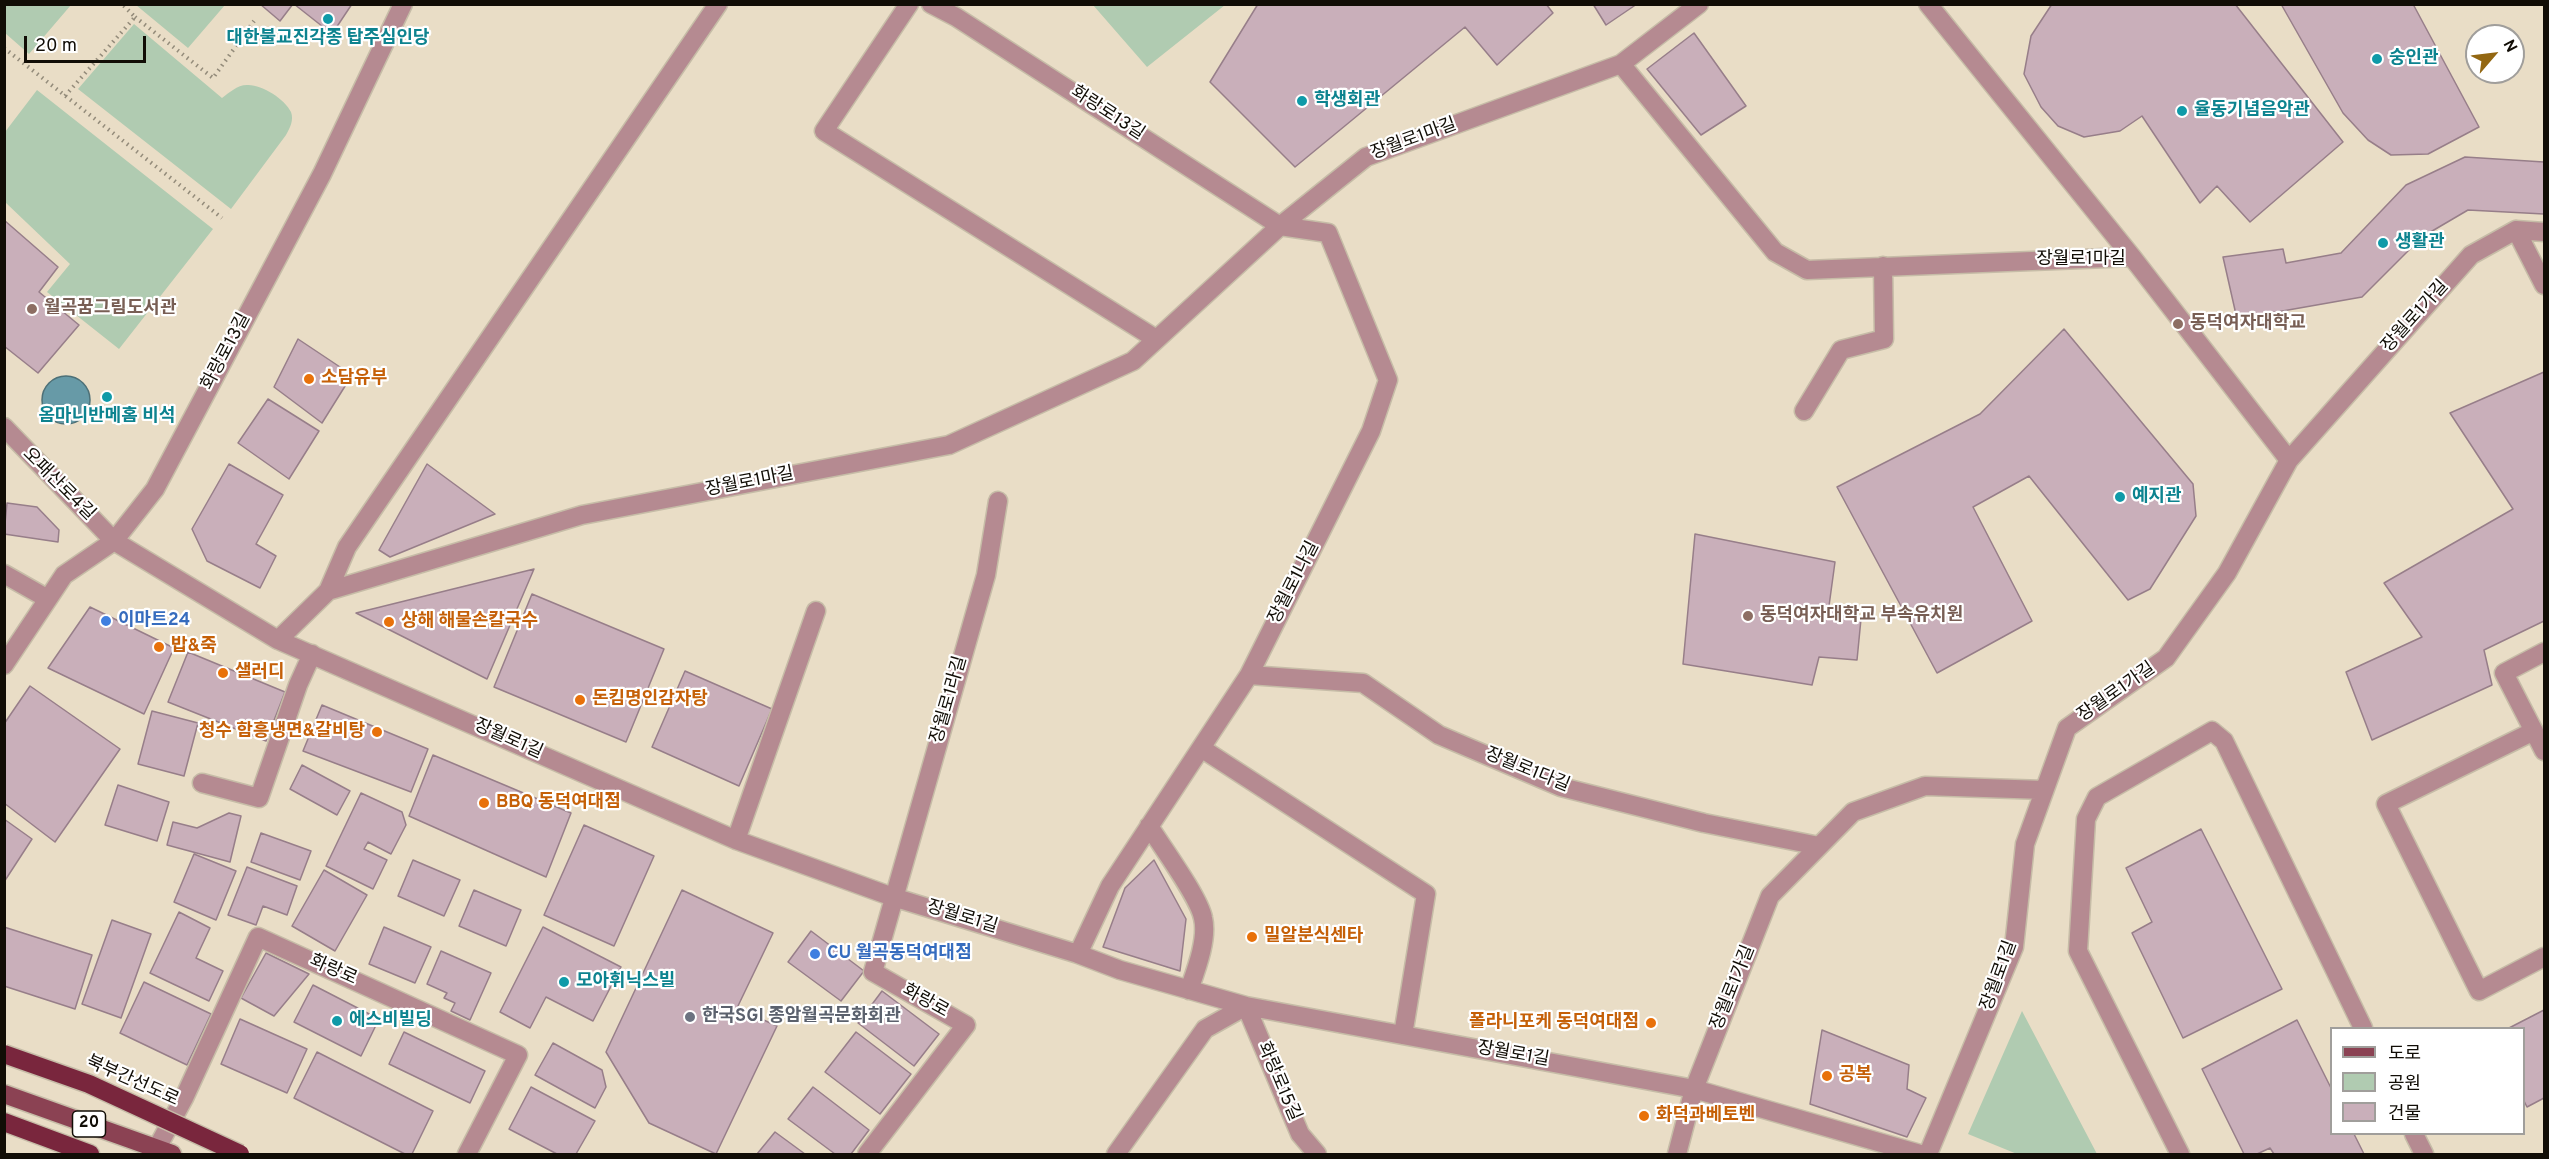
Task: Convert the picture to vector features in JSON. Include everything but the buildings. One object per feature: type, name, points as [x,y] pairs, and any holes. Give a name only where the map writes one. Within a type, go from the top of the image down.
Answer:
[{"type":"highway","name":"북부간선도로","points":[[4,1054],[88,1084],[240,1155]]},
{"type":"highway","points":[[4,1122],[90,1155]]},
{"type":"main road","name":"화랑로","points":[[4,1094],[164,1151]]},
{"type":"street","name":"화랑로13길","points":[[4,665],[64,575],[114,541],[155,489],[322,174],[403,4]]},
{"type":"street","name":"장월로1마길","points":[[278,640],[328,591],[347,547],[718,4]]},
{"type":"street","points":[[909,4],[824,131],[1156,339]]},
{"type":"street","name":"화랑로13길","points":[[932,4],[956,17],[1280,226]]},
{"type":"street","name":"장월로1마길","points":[[328,591],[582,514],[950,444],[1133,361],[1280,226],[1366,157],[1621,64],[1698,4]]},
{"type":"street","points":[[1928,4],[2132,257]]},
{"type":"street","name":"장월로1마길","points":[[1621,64],[1775,252],[1807,270],[2132,257],[2289,460]]},
{"type":"street","name":"장월로1나길","points":[[1078,954],[1110,886],[1249,675],[1371,431],[1388,380],[1328,233],[1280,226]]},
{"type":"street","points":[[2516,230],[2544,232]]},
{"type":"street","points":[[2516,230],[2544,285]]},
{"type":"street","name":"장월로1가길","points":[[1694,1089],[1770,896],[1853,812],[1925,786],[2044,790],[2067,728],[2166,658],[2227,573],[2289,460],[2471,255],[2516,230]]},
{"type":"street","points":[[1804,411],[1841,350],[1884,339],[1883,266]]},
{"type":"street","name":"오패산로4길","points":[[4,427],[114,541]]},
{"type":"street","name":"장월로1라길","points":[[893,897],[986,575],[998,501]]},
{"type":"street","name":"장월로1길","points":[[114,541],[278,640],[736,840],[893,897],[1078,954],[1120,970],[1246,1006],[1694,1089],[1920,1155]]},
{"type":"street","points":[[4,574],[48,598]]},
{"type":"street","points":[[736,840],[816,611]]},
{"type":"street","points":[[2544,652],[2504,673],[2544,751]]},
{"type":"street","points":[[202,783],[259,798],[298,685],[312,654]]},
{"type":"street","name":"장월로1다길","points":[[1249,675],[1363,683],[1439,735],[1562,787],[1704,823],[1820,846]]},
{"type":"street","points":[[2180,1155],[2078,951],[2086,819],[2097,797],[2212,731],[2218,735],[2224,741],[2362,1027]]},
{"type":"street","points":[[2534,731],[2385,804],[2479,991],[2544,957]]},
{"type":"street","points":[[1201,748],[1426,894],[1403,1035]]},
{"type":"street","name":"장월로1길","points":[[1928,1155],[2014,947],[2025,844],[2044,790]]},
{"type":"street","points":[[1149,826],[1186,883],[1203,918],[1200,959],[1189,990]]},
{"type":"street","name":"화랑로","points":[[867,1155],[966,1024],[873,972],[893,897]]},
{"type":"street","name":"화랑로","points":[[164,1151],[184,1098],[258,937],[518,1055],[466,1155]]},
{"type":"street","points":[[1116,1155],[1205,1029],[1246,1006]]},
{"type":"street","name":"화랑로15길","points":[[1246,1006],[1300,1134],[1317,1155]]},
{"type":"street","points":[[1677,1155],[1694,1089]]},
{"type":"street","points":[[2414,1135],[2424,1155]]},
{"type":"path","points":[[122,4],[213,78],[254,21]]},
{"type":"path","points":[[65,96],[135,16]]},
{"type":"path","points":[[4,48],[222,218]]},
{"type":"green space","points":[[5,4],[71,5],[29,54],[5,33]]},
{"type":"green space","points":[[136,5],[225,5],[188,48]]},
{"type":"green space","points":[[1093,5],[1225,5],[1147,67]]},
{"type":"green space","points":[[134,24],[222,98],[240,86],[253,85],[278,97],[291,112],[292,121],[286,135],[231,209],[78,89]]},
{"type":"green space","points":[[37,90],[213,229],[119,349],[47,292],[70,264],[5,202],[5,132]]},
{"type":"green space","points":[[2022,1011],[2097,1154],[2017,1154],[1968,1134]]},
{"type":"water","points":[[61,376],[71,376],[86,386],[90,400],[89,409],[80,420],[71,424],[61,424],[46,414],[42,405],[42,395],[52,380]]},
{"type":"place","name":"대한불교진각종 탑주심인당","points":[[328,19]]},
{"type":"place","name":"숭인관","points":[[2377,59]]},
{"type":"place","name":"학생회관","points":[[1302,101]]},
{"type":"place","name":"율동기념음악관","points":[[2182,111]]},
{"type":"place","name":"생활관","points":[[2383,243]]},
{"type":"place","name":"월곡꿈그림도서관","points":[[32,309]]},
{"type":"place","name":"동덕여자대학교","points":[[2178,324]]},
{"type":"place","name":"소담유부","points":[[309,379]]},
{"type":"place","name":"옴마니반메홈 비석","points":[[107,397]]},
{"type":"place","name":"예지관","points":[[2120,497]]},
{"type":"place","name":"동덕여자대학교 부속유치원","points":[[1748,616]]},
{"type":"place","name":"이마트24","points":[[106,621]]},
{"type":"place","name":"상해 해물손칼국수","points":[[389,622]]},
{"type":"place","name":"밥&죽","points":[[159,647]]},
{"type":"place","name":"샐러디","points":[[223,673]]},
{"type":"place","name":"돈킴명인감자탕","points":[[580,700]]},
{"type":"place","name":"청수 함흥냉면&갈비탕","points":[[377,732]]},
{"type":"place","name":"BBQ 동덕여대점","points":[[484,803]]},
{"type":"place","name":"밀알분식센타","points":[[1252,937]]},
{"type":"place","name":"CU 월곡동덕여대점","points":[[815,954]]},
{"type":"place","name":"모아휘닉스빌","points":[[564,982]]},
{"type":"place","name":"한국SGI 종암월곡문화회관","points":[[690,1017]]},
{"type":"place","name":"에스비빌딩","points":[[337,1021]]},
{"type":"place","name":"폴라니포케 동덕여대점","points":[[1651,1023]]},
{"type":"place","name":"공복","points":[[1827,1076]]},
{"type":"place","name":"화덕과베토벤","points":[[1644,1116]]}]
